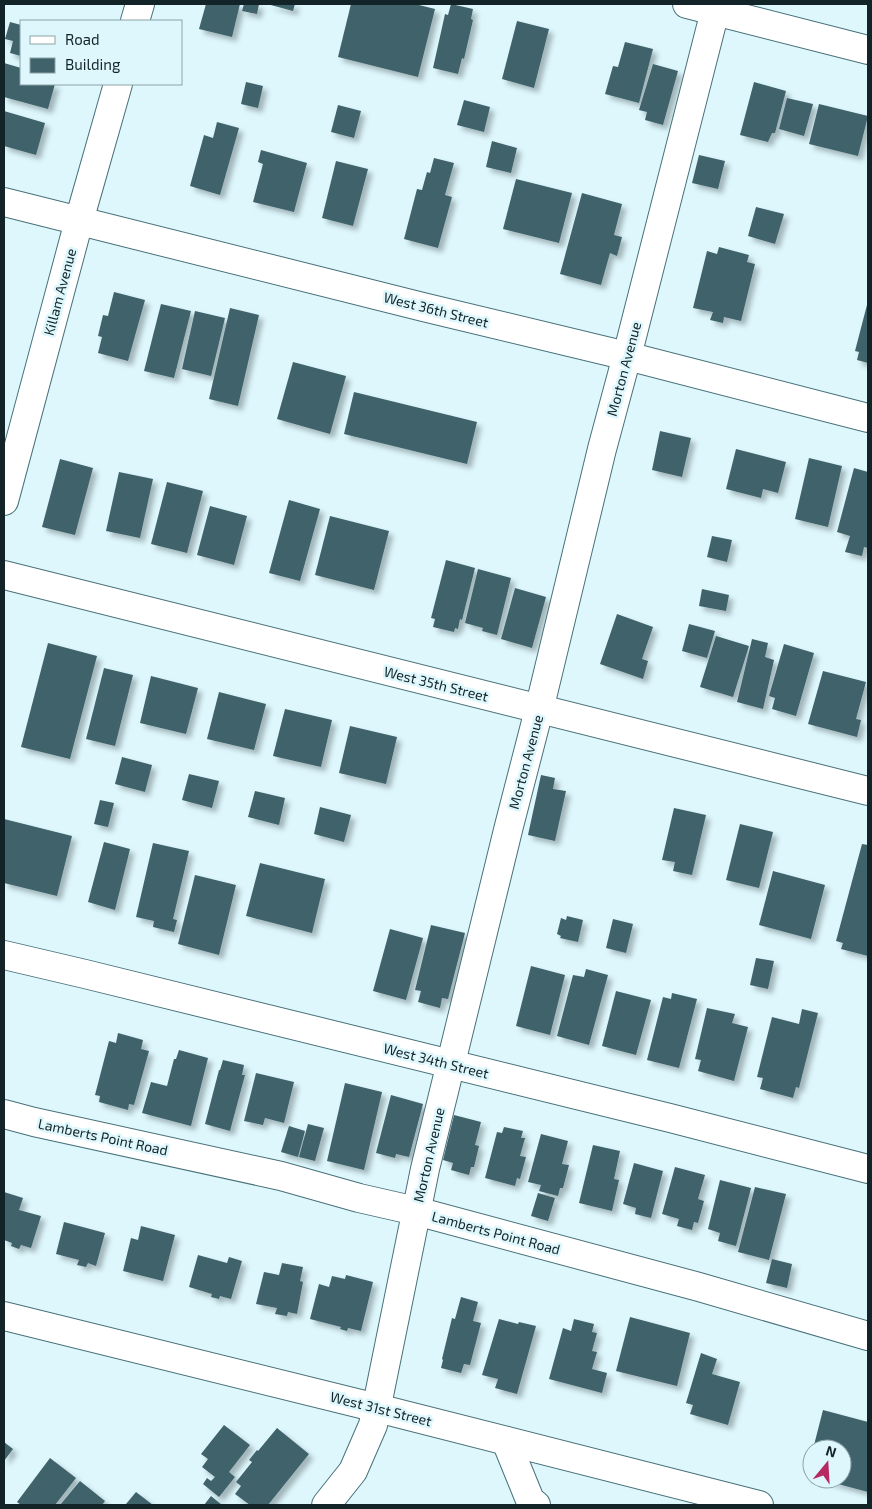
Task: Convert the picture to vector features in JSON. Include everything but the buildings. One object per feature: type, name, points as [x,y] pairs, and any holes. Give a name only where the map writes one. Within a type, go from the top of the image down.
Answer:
[{"type":"street","points":[[135,20],[140,4]]},
{"type":"street","points":[[687,4],[868,50]]},
{"type":"street","name":"Morton Avenue","points":[[326,1505],[353,1471],[368,1439],[377,1408],[425,1169],[509,826],[540,710],[602,449],[628,356],[715,11]]},
{"type":"street","name":"Killam Avenue","points":[[4,501],[118,85]]},
{"type":"street","name":"West 36th Street","points":[[4,202],[423,307],[628,356],[868,418]]},
{"type":"street","name":"West 35th Street","points":[[4,576],[868,791]]},
{"type":"street","name":"West 34th Street","points":[[4,955],[670,1118],[868,1169]]},
{"type":"street","name":"Lamberts Point Road","points":[[4,1114],[281,1176],[699,1287],[868,1336]]},
{"type":"street","name":"West 31st Street","points":[[4,1316],[506,1440],[758,1505]]},
{"type":"street","points":[[506,1440],[530,1500],[536,1505]]}]
